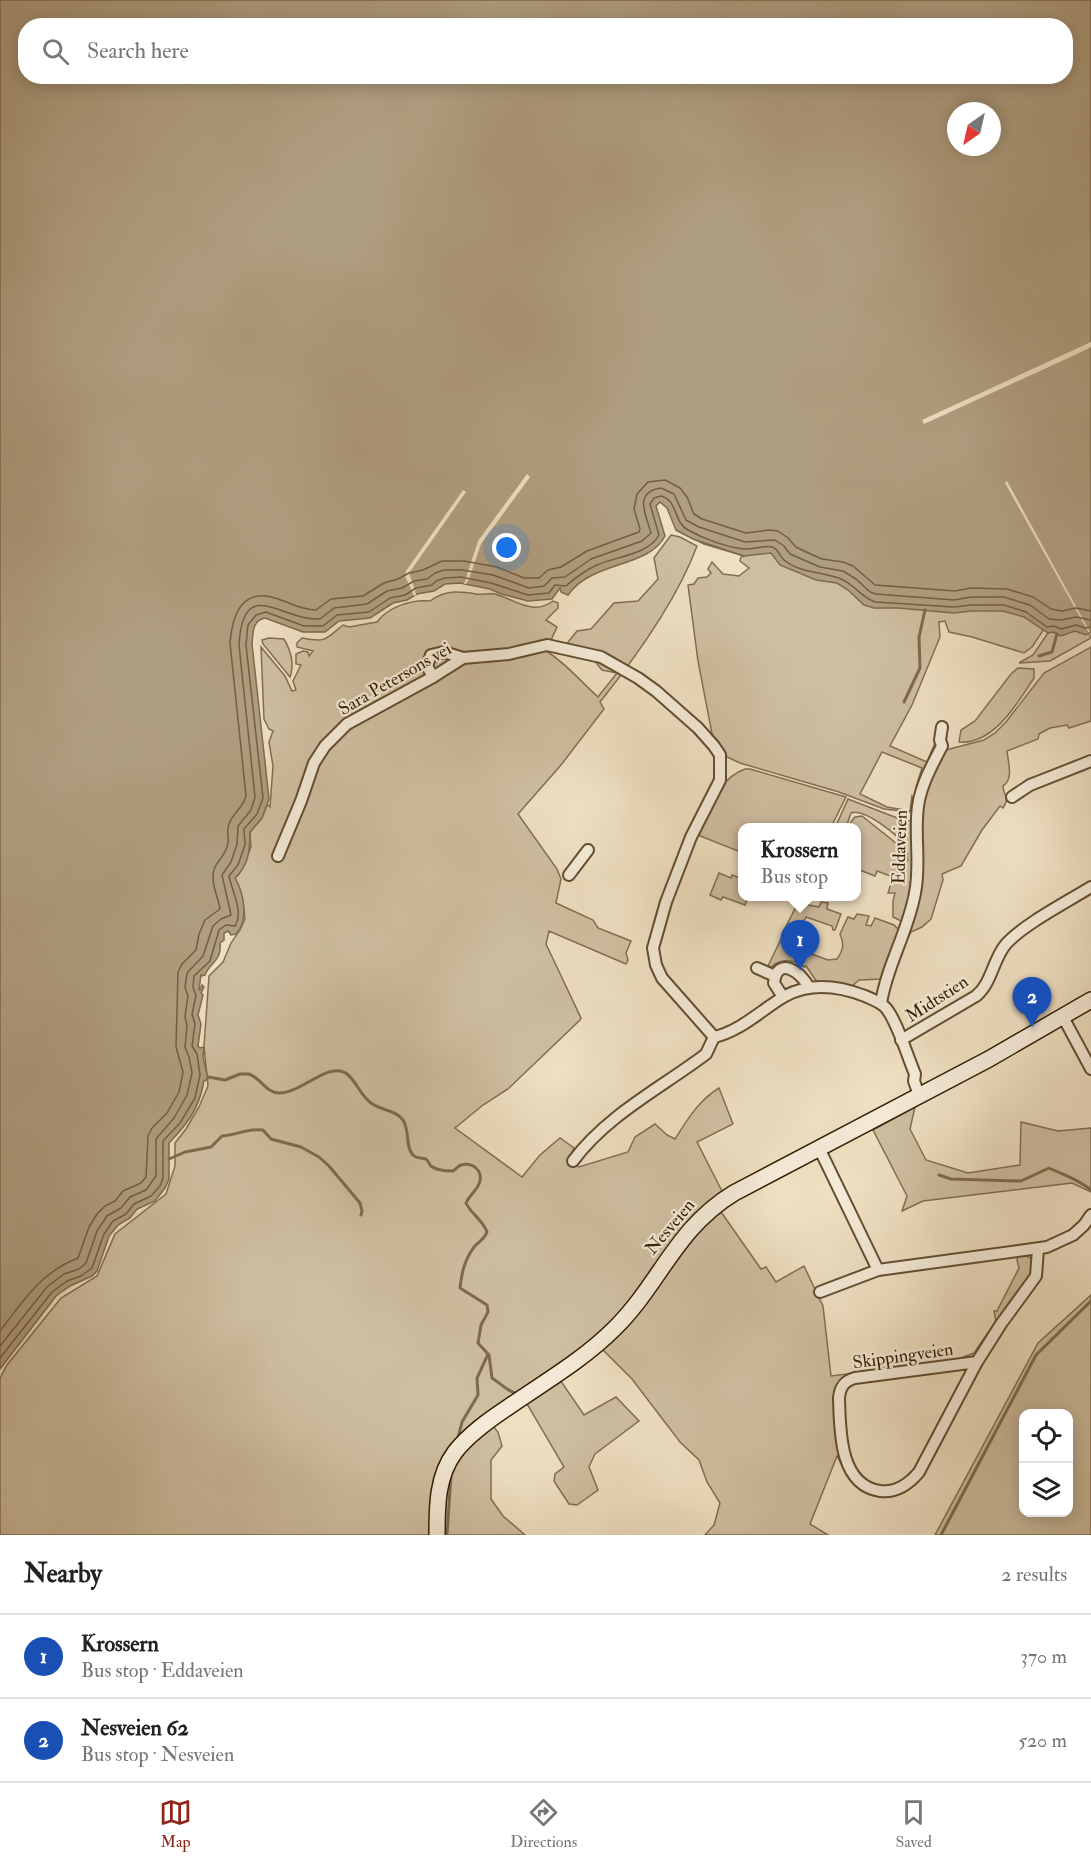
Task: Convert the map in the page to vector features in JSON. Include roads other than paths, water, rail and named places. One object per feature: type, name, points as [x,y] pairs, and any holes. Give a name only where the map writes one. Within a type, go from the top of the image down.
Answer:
[{"type":"main road","name":"Nesveien","points":[[437,1535],[437,1510],[443,1476],[454,1454],[467,1439],[494,1417],[586,1353],[613,1330],[635,1305],[674,1248],[712,1208],[734,1193],[989,1059],[1091,1000]]},
{"type":"street","name":"Sara Petersons vei","points":[[278,856],[302,801],[314,763],[325,746],[347,724],[463,658],[509,654],[547,645],[601,657],[638,678],[698,728],[718,750],[721,760],[720,780],[688,845],[666,902],[653,948],[656,965],[662,978],[714,1037]]},
{"type":"street","points":[[433,677],[427,666],[431,656],[444,652],[463,658]]},
{"type":"street","name":"Eddaveien","points":[[881,1004],[887,976],[912,909],[918,873],[918,802],[925,781],[942,746],[940,740],[942,727]]},
{"type":"street","points":[[1012,797],[1030,785],[1091,761]]},
{"type":"street","points":[[569,875],[588,850]]},
{"type":"street","name":"Midtstien","points":[[901,1040],[976,996],[986,985],[995,962],[1009,941],[1022,930],[1091,887]]},
{"type":"street","points":[[757,968],[776,976]]},
{"type":"street","points":[[783,997],[774,983],[781,969],[791,969],[801,977],[808,988]]},
{"type":"street","points":[[573,1161],[591,1138],[706,1054],[714,1037],[730,1033],[783,997],[808,988],[842,988],[881,1004],[889,1012],[915,1074],[921,1079],[923,1093]]},
{"type":"street","points":[[1063,1017],[1091,1069]]},
{"type":"street","points":[[819,1148],[878,1270]]},
{"type":"street","points":[[820,1292],[878,1270],[1038,1249],[1073,1235],[1091,1215]]},
{"type":"street","name":"Skippingveien","points":[[977,1362],[855,1378],[845,1382],[838,1398],[844,1455],[858,1481],[876,1490],[889,1491],[898,1489],[912,1480],[919,1472],[977,1362],[1036,1276],[1038,1249]]},
{"type":"water","points":[[0,0],[1091,0],[1091,632],[1086,635],[1075,631],[1061,636],[1053,632],[1048,633],[1024,617],[1003,611],[954,613],[874,608],[864,605],[837,583],[816,580],[780,565],[771,553],[744,556],[693,539],[676,530],[667,508],[660,502],[656,506],[665,536],[657,546],[633,560],[591,576],[578,584],[568,595],[561,592],[560,588],[552,599],[528,601],[490,589],[460,583],[445,584],[434,591],[417,594],[407,600],[393,603],[370,618],[339,621],[325,632],[303,632],[265,618],[261,619],[255,624],[252,644],[269,799],[262,818],[250,832],[246,862],[235,878],[241,891],[244,907],[243,922],[236,934],[231,935],[228,931],[224,933],[224,940],[220,943],[217,958],[205,975],[201,976],[201,974],[199,990],[202,985],[204,987],[198,1015],[201,1024],[198,1046],[204,1047],[203,1057],[208,1079],[204,1081],[192,1115],[169,1143],[169,1179],[165,1188],[155,1201],[137,1209],[130,1218],[118,1225],[109,1236],[97,1271],[92,1276],[70,1286],[56,1296],[0,1369]]},
{"type":"waterway","points":[[904,702],[920,668],[919,637],[925,610]]},
{"type":"waterway","points":[[1039,656],[1052,652],[1057,634]]},
{"type":"waterway","points":[[208,1077],[225,1080],[240,1074],[249,1074],[271,1091],[279,1093],[287,1092],[332,1071],[340,1071],[350,1077],[371,1103],[396,1114],[403,1120],[409,1148],[415,1156],[426,1159],[431,1166],[442,1170],[453,1171],[465,1164],[479,1171],[479,1184],[466,1203],[487,1232],[468,1257],[460,1288],[487,1305],[488,1312],[481,1325],[478,1343],[489,1355],[492,1378],[515,1393]]},
{"type":"waterway","points":[[169,1159],[185,1152],[211,1147],[222,1136],[263,1130],[271,1139],[301,1147],[319,1157],[360,1203],[361,1215]]},
{"type":"waterway","points":[[939,1175],[951,1179],[1021,1181],[1049,1168],[1076,1180],[1091,1190]]},
{"type":"waterway","points":[[941,1535],[1036,1355],[1091,1301]]},
{"type":"waterway","points":[[458,1438],[462,1422],[478,1395],[477,1378],[488,1354]]},
{"type":"waterway","points":[[447,1535],[451,1474]]},
{"type":"place","name":"Krossern","points":[[800,970]]},
{"type":"place","name":"Nesveien 62","points":[[1032,1027]]}]
